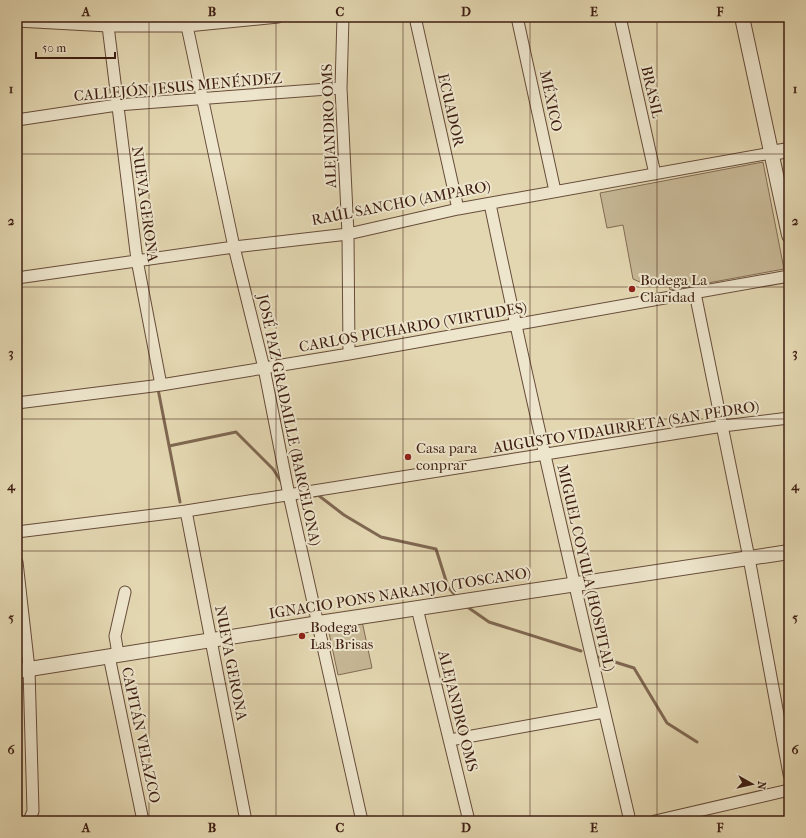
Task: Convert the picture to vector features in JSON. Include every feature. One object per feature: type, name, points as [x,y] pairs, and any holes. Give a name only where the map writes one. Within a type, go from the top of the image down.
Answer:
[{"type":"street","points":[[17,21],[108,26],[150,22],[187,26],[278,17]]},
{"type":"street","name":"ALEJANDRO OMS","points":[[343,17],[341,88],[348,234],[349,354]]},
{"type":"street","name":"ECUADOR","points":[[415,17],[458,209]]},
{"type":"street","name":"MÉXICO","points":[[517,17],[555,191]]},
{"type":"street","name":"BRASIL","points":[[620,17],[655,174]]},
{"type":"street","points":[[742,17],[789,235]]},
{"type":"street","name":"NUEVA GERONA","points":[[108,26],[137,260],[161,385]]},
{"type":"street","name":"JOSÉ PAZ GRADAILLE (BARCELONA)","points":[[187,26],[234,247],[264,368],[289,495],[362,821]]},
{"type":"street","name":"CALLEJÓN JESUS MENÉNDEZ","points":[[17,120],[117,105],[341,88]]},
{"type":"street","name":"RAÚL SANCHO (AMPARO)","points":[[17,278],[234,247],[348,234],[458,209],[789,150]]},
{"type":"street","name":"MIGUEL COYULA (HOSPITAL)","points":[[490,204],[515,325],[630,821]]},
{"type":"street","name":"CARLOS PICHARDO (VIRTUDES)","points":[[17,403],[161,385],[349,354],[789,276]]},
{"type":"street","points":[[695,293],[749,558],[789,774]]},
{"type":"street","name":"AUGUSTO VIDAURRETA (SAN PEDRO)","points":[[17,532],[186,511],[723,426],[789,418]]},
{"type":"street","name":"NUEVA GERONA","points":[[186,511],[246,821]]},
{"type":"street","name":"IGNACIO PONS NARANJO (TOSCANO)","points":[[23,670],[318,622],[789,552]]},
{"type":"street","points":[[17,562],[33,811],[29,821]]},
{"type":"street","name":"CAPITÁN VELAZCO","points":[[125,592],[115,636],[113,655],[143,821]]},
{"type":"street","name":"ALEJANDRO OMS","points":[[417,608],[469,821]]},
{"type":"street","points":[[450,740],[604,712]]},
{"type":"street","points":[[655,821],[789,790]]},
{"type":"shaded area","points":[[763,162],[784,269],[670,290],[668,277],[640,282],[633,279],[623,225],[607,228],[600,193]]},
{"type":"shaded area","points":[[362,621],[372,668],[338,675],[328,628]]},
{"type":"waterway","points":[[158,389],[180,502]]},
{"type":"waterway","points":[[169,446],[236,432],[273,469],[282,483]]},
{"type":"waterway","points":[[315,496],[318,495],[344,515],[381,537],[436,549],[448,587],[454,594]]},
{"type":"waterway","points":[[466,606],[489,622],[581,651]]},
{"type":"waterway","points":[[599,657],[634,668],[667,723],[697,742]]},
{"type":"place","name":"Bodega La Claridad","points":[[632,289]]},
{"type":"place","name":"Casa para conprar","points":[[408,457]]},
{"type":"place","name":"Bodega Las Brisas","points":[[302,636]]}]
